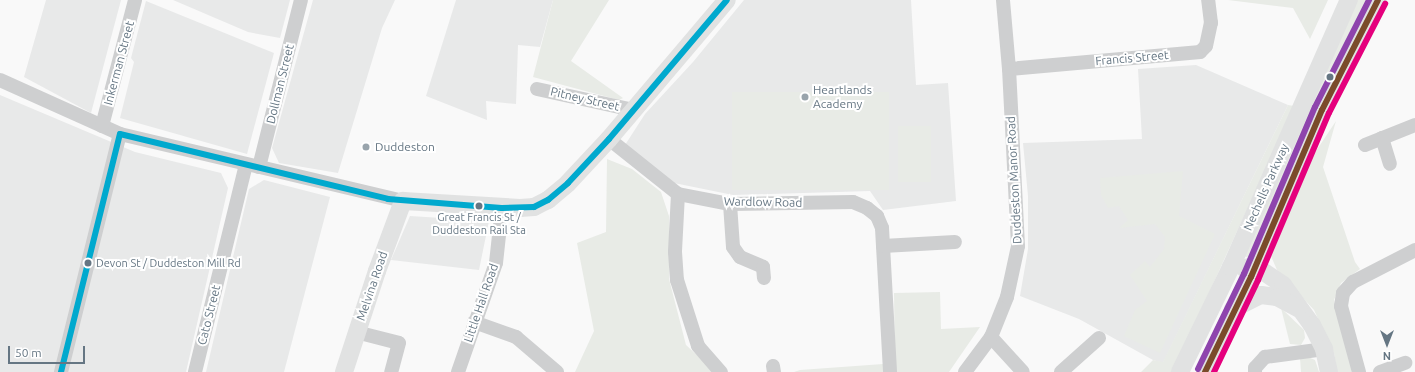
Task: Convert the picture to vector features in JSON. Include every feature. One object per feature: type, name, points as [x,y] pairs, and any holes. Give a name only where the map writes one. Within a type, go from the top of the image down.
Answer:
[{"type":"main road","points":[[396,200],[502,208],[534,207],[548,200],[568,183],[609,139],[727,0]]},
{"type":"main road","name":"Nechells Parkway","points":[[1205,372],[1233,309],[1244,270],[1349,0]]},
{"type":"main road","name":"Nechells Parkway","points":[[1180,372],[1244,270],[1322,110],[1378,0]]},
{"type":"main road","name":"Melvina Road","points":[[344,372],[396,200]]},
{"type":"main road","points":[[1188,372],[1211,335],[1244,270],[1282,285],[1312,325],[1324,349],[1329,372]]},
{"type":"main road","points":[[1233,309],[1261,295],[1278,297],[1300,309]]},
{"type":"street","name":"Inkerman Street","points":[[102,126],[135,0]]},
{"type":"street","name":"Dollman Street","points":[[252,166],[301,0]]},
{"type":"street","name":"Duddeston Manor Road","points":[[965,372],[991,337],[1007,297],[1018,246],[1009,69],[1003,0]]},
{"type":"street","name":"Francis Street","points":[[1009,69],[1200,52],[1206,46],[1211,23],[1208,0]]},
{"type":"street","points":[[0,80],[120,134],[396,200]]},
{"type":"street","name":"Pitney Street","points":[[537,89],[633,110]]},
{"type":"street","points":[[1365,145],[1415,125]]},
{"type":"street","points":[[61,372],[120,134]]},
{"type":"street","points":[[1382,138],[1390,164]]},
{"type":"street","name":"Wardlow Road","points":[[609,139],[678,194],[730,204],[854,202],[867,208],[877,216],[882,228],[890,372]]},
{"type":"street","name":"Cato Street","points":[[195,372],[252,166]]},
{"type":"street","points":[[678,194],[675,252],[677,280],[698,346],[721,372]]},
{"type":"street","points":[[730,204],[733,247],[740,258],[764,269]]},
{"type":"street","name":"Little Hall Road","points":[[458,372],[474,322],[496,263],[502,208]]},
{"type":"street","points":[[883,246],[946,246]]},
{"type":"street","points":[[1359,372],[1341,306],[1343,293],[1353,282],[1415,250]]},
{"type":"street","points":[[474,322],[516,337],[557,372]]},
{"type":"street","points":[[356,332],[400,343],[391,372]]},
{"type":"street","points":[[991,337],[1023,372]]},
{"type":"street","points":[[1061,372],[1099,338]]},
{"type":"street","points":[[1255,372],[1255,368],[1265,357],[1324,349]]},
{"type":"street","points":[[1380,372],[1405,363]]},
{"type":"shaded area","points":[[46,0],[121,0],[91,113],[24,77]]},
{"type":"shaded area","points":[[173,0],[290,0],[280,38],[248,32]]},
{"type":"shaded area","points":[[313,0],[395,0],[382,28],[338,173],[279,163],[272,148]]},
{"type":"shaded area","points":[[456,0],[553,0],[540,47],[518,45],[516,104],[486,101],[487,120],[426,96]]},
{"type":"shaded area","points":[[553,0],[609,0],[571,61],[623,98],[619,100],[533,77]]},
{"type":"shaded area","name":"Heartlands Academy","points":[[744,0],[911,0],[916,85],[948,83],[956,201],[883,210],[870,191],[733,195],[674,183],[625,145],[645,114],[693,62]]},
{"type":"shaded area","points":[[1228,0],[1328,0],[1310,39],[1293,8]]},
{"type":"shaded area","points":[[1353,0],[1367,0],[1252,255],[1247,257],[1241,255]]},
{"type":"shaded area","points":[[146,1],[274,53],[247,154],[120,118],[134,62],[131,58]]},
{"type":"shaded area","points":[[1196,65],[1288,105],[1163,363],[1153,360],[1079,319],[1020,296],[1028,249],[1028,196],[1023,143],[1142,139],[1138,69]]},
{"type":"shaded area","points":[[732,92],[889,92],[889,190],[732,190]]},
{"type":"shaded area","points":[[0,95],[135,152],[221,173],[228,188],[186,372],[0,372]]},
{"type":"shaded area","points":[[1288,105],[1294,106],[1173,372],[1141,372],[1153,360],[1163,362]]},
{"type":"shaded area","points":[[1336,121],[1323,167],[1355,262],[1360,269],[1341,283],[1334,300],[1353,372],[1337,372],[1334,353],[1314,310],[1277,270],[1271,256],[1314,154]]},
{"type":"shaded area","points":[[898,126],[931,126],[931,182],[898,182]]},
{"type":"shaded area","points":[[607,159],[632,169],[661,192],[669,216],[669,279],[686,345],[715,372],[575,372],[594,331],[577,243],[606,232]]},
{"type":"shaded area","points":[[1183,171],[1179,216],[1215,234],[1160,353],[1124,336],[1135,310],[1147,301],[1130,275],[1145,261],[1150,267],[1164,249],[1165,237],[1155,224],[1119,228],[1128,220],[1119,206],[1108,208],[1101,195],[1100,178]]},
{"type":"shaded area","points":[[264,180],[330,197],[284,372],[206,372],[249,189]]},
{"type":"shaded area","points":[[410,216],[489,221],[479,270],[391,260]]},
{"type":"shaded area","points":[[940,292],[941,329],[980,327],[949,372],[895,372],[894,293]]},
{"type":"shaded area","points":[[1281,308],[1304,330],[1305,338],[1301,345],[1290,344]]},
{"type":"shaded area","points":[[1308,357],[1315,360],[1319,372],[1301,372],[1300,358]]},
{"type":"shaded area","points":[[883,364],[883,372],[794,372],[800,370]]},
{"type":"transit line","points":[[61,372],[120,134],[388,199],[502,208],[534,207],[548,200],[568,183],[609,139],[727,0]]},
{"type":"transit line","points":[[1198,369],[1244,274],[1315,107],[1369,0]]},
{"type":"transit line","points":[[1205,372],[1251,277],[1322,110],[1378,0]]},
{"type":"transit line","points":[[1214,372],[1258,280],[1329,113],[1385,4]]},
{"type":"place","name":"Heartlands Academy","points":[[805,97]]},
{"type":"place","name":"Duddeston","points":[[366,147]]},
{"type":"place","name":"Great Francis St / Duddeston Rail Sta","points":[[479,206]]},
{"type":"place","name":"Devon St / Duddeston Mill Rd","points":[[88,263]]}]
